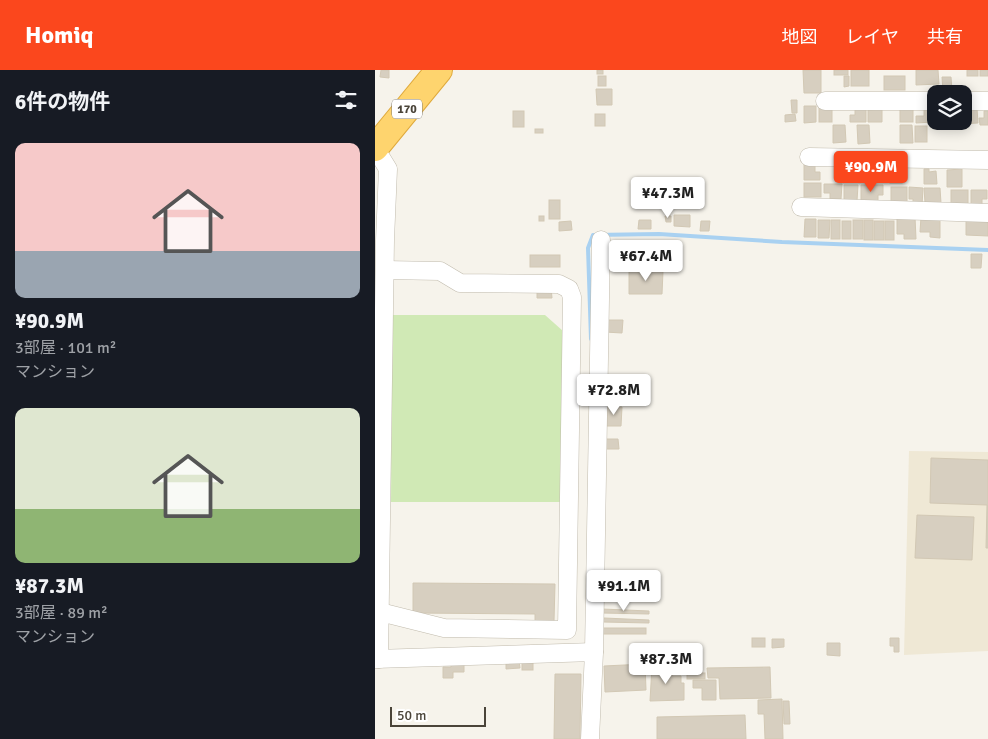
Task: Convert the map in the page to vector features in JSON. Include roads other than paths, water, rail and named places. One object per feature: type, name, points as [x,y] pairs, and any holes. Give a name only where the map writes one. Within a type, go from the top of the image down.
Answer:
[{"type":"highway","name":"170","points":[[375,126],[419,70]]},
{"type":"highway","name":"170","points":[[375,148],[439,70]]},
{"type":"street","points":[[825,101],[927,101]]},
{"type":"street","points":[[972,101],[988,101]]},
{"type":"street","points":[[375,148],[388,169],[385,240],[380,612],[377,659],[594,652]]},
{"type":"street","points":[[809,157],[988,160]]},
{"type":"street","points":[[801,207],[988,213]]},
{"type":"street","points":[[590,739],[594,652],[601,240]]},
{"type":"street","points":[[380,612],[444,628],[567,630],[572,297],[569,289],[559,284],[460,282],[440,271],[385,270]]},
{"type":"waterway","points":[[591,339],[588,248],[593,235],[659,234],[782,242],[988,250]]}]
